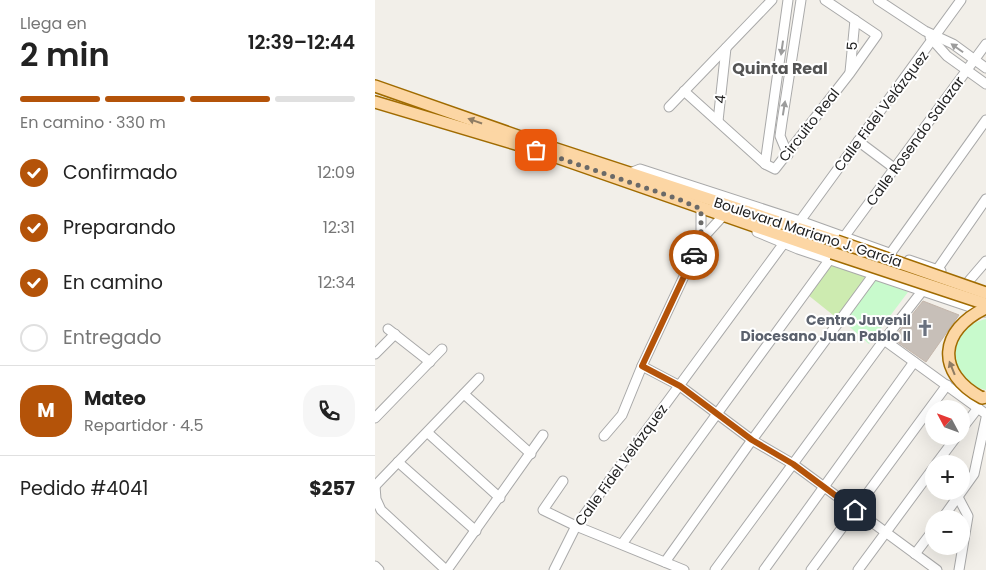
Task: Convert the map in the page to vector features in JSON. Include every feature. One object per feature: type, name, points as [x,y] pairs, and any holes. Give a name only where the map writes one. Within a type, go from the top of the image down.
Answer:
[{"type":"main road","name":"Boulevard Mariano J. García","points":[[375,86],[831,256],[986,304]]},
{"type":"main road","name":"Boulevard Mariano J. García","points":[[375,102],[511,138],[630,173],[841,239],[986,293]]},
{"type":"main road","points":[[986,308],[965,320],[956,332],[949,347],[948,358],[950,367],[961,384],[982,398],[986,398]]},
{"type":"street","points":[[669,107],[772,0]]},
{"type":"street","points":[[765,164],[788,0]]},
{"type":"street","points":[[788,155],[780,136],[801,0]]},
{"type":"street","name":"Circuito Real","points":[[684,91],[765,164],[775,168],[788,155],[877,34],[825,0]]},
{"type":"street","points":[[878,0],[935,38],[953,44],[986,68]]},
{"type":"street","name":"Calle Fidel Velázquez","points":[[800,221],[961,0]]},
{"type":"street","name":"5","points":[[850,73],[855,20]]},
{"type":"street","points":[[935,38],[947,56],[986,84]]},
{"type":"street","name":"Calle Rosendo Salazar","points":[[841,239],[986,44]]},
{"type":"street","name":"4","points":[[718,121],[726,48]]},
{"type":"street","points":[[779,65],[790,67]]},
{"type":"street","points":[[890,254],[986,120]]},
{"type":"street","points":[[858,141],[894,168]]},
{"type":"street","points":[[630,173],[640,169],[800,221],[841,239],[986,288]]},
{"type":"street","points":[[678,199],[784,243],[831,256],[874,274],[986,313]]},
{"type":"street","points":[[715,570],[923,290],[986,199]]},
{"type":"street","points":[[701,209],[701,240]]},
{"type":"street","points":[[604,436],[622,415],[642,366],[701,240],[722,217]]},
{"type":"street","name":"Calle Fidel Velázquez","points":[[557,569],[576,526],[784,243]]},
{"type":"street","points":[[622,544],[831,256]]},
{"type":"street","points":[[968,282],[986,261]]},
{"type":"street","points":[[665,562],[874,274]]},
{"type":"street","points":[[375,354],[391,331],[430,362]]},
{"type":"street","points":[[884,340],[947,385],[986,416],[975,474],[970,480]]},
{"type":"street","points":[[375,418],[442,349]]},
{"type":"street","points":[[764,570],[914,362]]},
{"type":"street","points":[[642,366],[680,386],[752,440],[793,464],[937,570]]},
{"type":"street","points":[[479,378],[375,486],[376,499],[381,510],[447,570],[543,435]]},
{"type":"street","points":[[811,570],[947,385]]},
{"type":"street","points":[[464,394],[531,454]]},
{"type":"street","points":[[970,418],[977,408]]},
{"type":"street","points":[[428,433],[500,498]]},
{"type":"street","points":[[398,462],[476,531]]},
{"type":"street","points":[[858,570],[925,479]]},
{"type":"street","points":[[563,481],[543,510],[576,526],[684,570]]},
{"type":"street","points":[[959,570],[968,516],[960,500]]},
{"type":"street","points":[[915,554],[925,541]]},
{"type":"street","points":[[375,566],[379,570]]},
{"type":"green space","points":[[831,263],[866,276],[838,319],[808,295]]},
{"type":"green space","points":[[873,279],[908,292],[869,344],[843,321]]},
{"type":"green space","points":[[986,319],[986,390],[973,384],[963,376],[957,366],[955,354],[957,343],[963,332],[972,324]]},
{"type":"building","name":"Centro Juvenil Diocesano Juan Pablo II","points":[[923,301],[959,315],[926,362],[893,339]]},
{"type":"way so far","points":[[536,150],[678,199],[701,209],[701,240],[694,255]]},
{"type":"place","name":"Centro Juvenil Diocesano Juan Pablo II","points":[[925,328]]},
{"type":"district","name":"Quinta Real","points":[[780,68]]},
{"type":"route","points":[[694,255],[642,366],[680,386],[752,440],[793,464],[855,510]]}]
